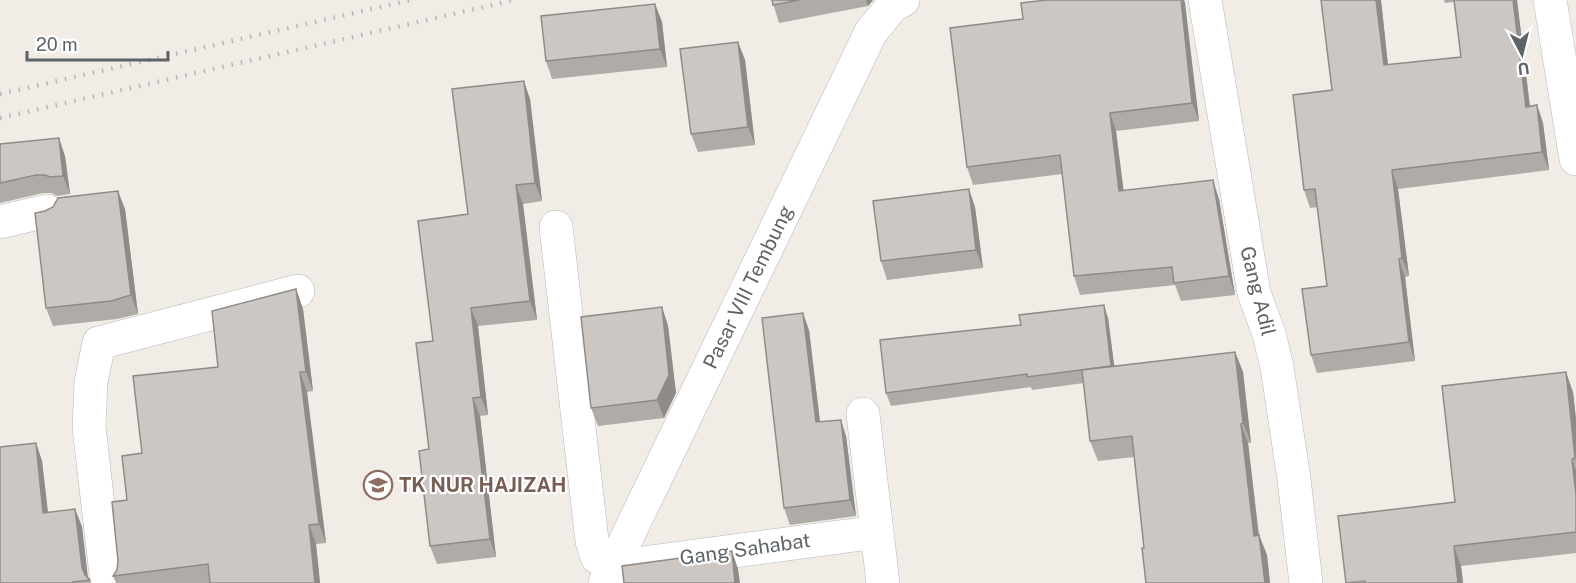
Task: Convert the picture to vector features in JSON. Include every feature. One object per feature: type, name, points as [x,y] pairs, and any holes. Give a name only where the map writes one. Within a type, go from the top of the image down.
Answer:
[{"type":"street","name":"Pasar VIII Tembung","points":[[609,575],[870,32],[893,5],[903,0]]},
{"type":"street","name":"Gang Adil","points":[[1205,0],[1254,293],[1269,334],[1277,367],[1294,479],[1306,583]]},
{"type":"street","points":[[1550,0],[1576,159]]},
{"type":"street","points":[[0,222],[47,211]]},
{"type":"street","points":[[556,226],[592,541],[597,557],[609,575]]},
{"type":"street","points":[[107,583],[89,427],[91,382],[99,343],[298,291]]},
{"type":"street","points":[[863,414],[883,583]]},
{"type":"street","name":"Gang Sahabat","points":[[609,575],[877,532]]},
{"type":"building","points":[[772,0],[799,0],[773,5]]},
{"type":"building","points":[[1047,0],[1181,0],[1192,103],[1110,113],[1119,191],[1213,180],[1229,276],[1174,283],[1172,267],[1074,276],[1060,155],[967,167],[950,28],[1023,19],[1021,3]]},
{"type":"building","points":[[1321,0],[1376,0],[1384,65],[1461,57],[1454,0],[1513,0],[1526,107],[1537,105],[1542,152],[1392,170],[1409,342],[1311,355],[1302,289],[1327,286],[1315,189],[1304,190],[1293,95],[1332,90]]},
{"type":"building","points":[[655,4],[660,49],[546,61],[541,16]]},
{"type":"building","points":[[738,42],[748,127],[691,134],[680,49]]},
{"type":"building","points":[[524,81],[535,183],[516,185],[530,301],[471,308],[481,397],[473,398],[490,539],[430,546],[419,451],[429,449],[416,343],[433,341],[418,221],[468,214],[452,89]]},
{"type":"building","points":[[59,138],[63,176],[36,175],[0,183],[0,144]]},
{"type":"building","points":[[969,189],[976,250],[881,261],[873,201]]},
{"type":"building","points":[[118,191],[131,295],[111,301],[46,308],[35,213],[53,207],[58,198]]},
{"type":"building","points":[[296,289],[306,372],[300,372],[319,524],[309,525],[315,583],[210,583],[208,564],[113,576],[117,570],[118,561],[112,502],[127,500],[122,456],[142,453],[133,376],[218,367],[212,311]]},
{"type":"building","points":[[1104,305],[1111,366],[1027,377],[1027,374],[886,393],[880,340],[1021,325],[1019,315]]},
{"type":"building","points":[[662,307],[669,375],[657,400],[591,408],[581,317]]},
{"type":"building","points":[[803,313],[816,422],[841,420],[850,500],[784,508],[762,318]]},
{"type":"building","points":[[1235,352],[1254,536],[1259,535],[1265,583],[1146,583],[1132,436],[1090,441],[1082,370]]},
{"type":"building","points":[[1566,372],[1575,458],[1572,459],[1576,495],[1576,532],[1454,546],[1458,583],[1365,583],[1365,581],[1346,583],[1338,516],[1455,502],[1442,386]]},
{"type":"building","points":[[36,443],[43,513],[75,509],[82,567],[90,580],[73,583],[0,583],[0,447]]},
{"type":"building","points":[[732,551],[735,583],[624,583],[622,566]]},
{"type":"railway","points":[[0,94],[411,0]]},
{"type":"railway","points":[[0,118],[514,0]]},
{"type":"place","name":"TK NUR HAJIZAH","points":[[378,485]]}]
